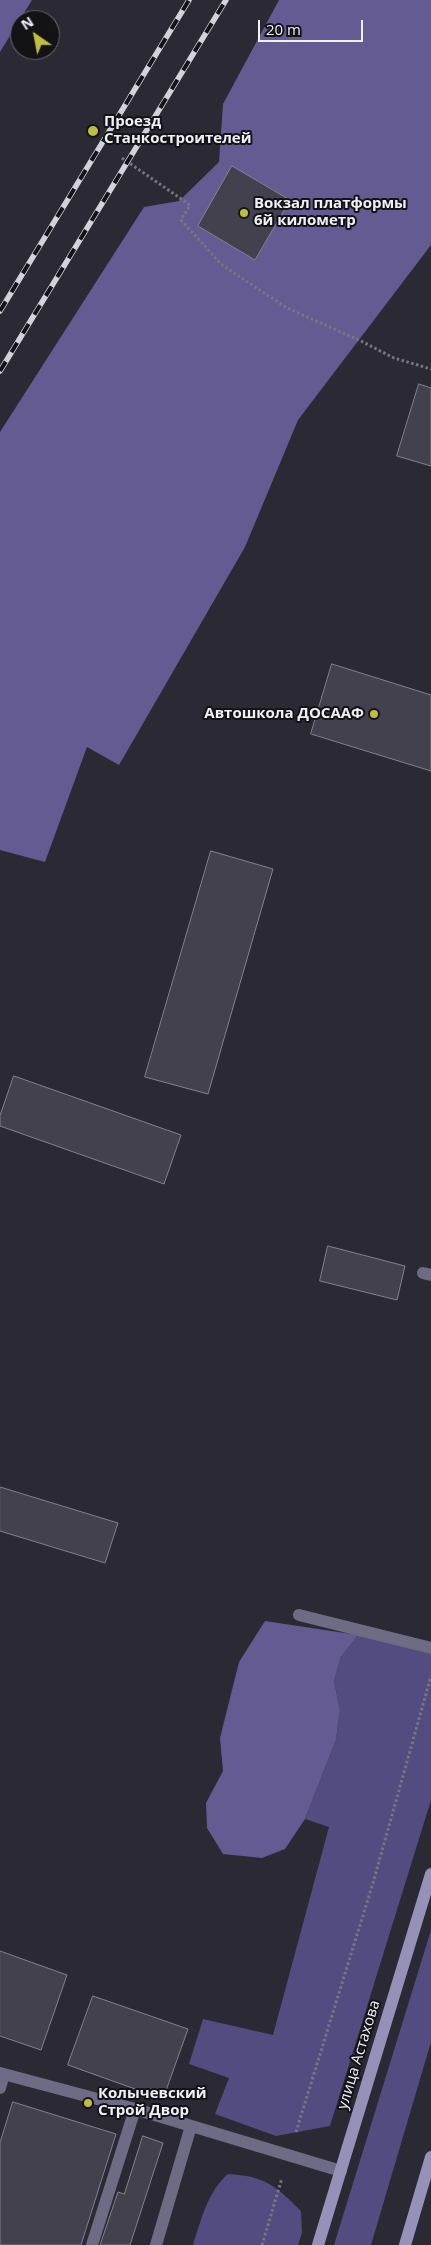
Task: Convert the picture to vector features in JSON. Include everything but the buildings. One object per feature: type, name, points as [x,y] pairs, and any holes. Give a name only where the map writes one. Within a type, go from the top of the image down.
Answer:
[{"type":"main road","name":"улица Астахова","points":[[318,2245],[431,1874]]},
{"type":"main road","points":[[405,2245],[431,2157]]},
{"type":"lane","points":[[299,1615],[431,1648]]},
{"type":"lane","points":[[0,2088],[2,2073],[135,2109],[341,2172]]},
{"type":"lane","points":[[92,2245],[135,2109]]},
{"type":"lane","points":[[156,2245],[191,2126]]},
{"type":"path","points":[[122,158],[190,205],[181,220],[222,265],[287,308],[394,358],[431,369]]},
{"type":"path","points":[[262,2245],[373,1883],[431,1676]]},
{"type":"shaded area","points":[[0,0],[32,0],[26,10],[10,10],[10,36],[0,52]]},
{"type":"shaded area","points":[[279,0],[431,0],[431,245],[298,420],[245,547],[119,765],[87,747],[45,862],[0,850],[0,432],[144,207],[179,201],[219,162],[223,104]]},
{"type":"shaded area","points":[[265,1621],[358,1635],[341,1657],[334,1681],[340,1710],[336,1740],[305,1819],[285,1849],[262,1858],[223,1854],[207,1828],[206,1803],[223,1771],[220,1738],[239,1662]]},
{"type":"shaded area","points":[[358,1635],[431,1654],[431,1800],[330,2126],[276,2136],[215,2114],[229,2078],[189,2064],[203,2019],[273,2035],[329,1827],[305,1819],[336,1740],[340,1710],[334,1681],[341,1657]]},
{"type":"shaded area","points":[[431,1930],[431,2042],[371,2245],[334,2245]]},
{"type":"shaded area","points":[[228,2174],[252,2177],[269,2184],[301,2211],[302,2233],[298,2245],[193,2245],[210,2197]]},
{"type":"railway","points":[[0,311],[189,0]]},
{"type":"railway","points":[[0,371],[226,0]]},
{"type":"place","name":"Проезд Станкостроителей","points":[[93,131]]},
{"type":"place","name":"Вокзал платформы 6й километр","points":[[244,213]]},
{"type":"place","name":"Автошкола ДОСААФ","points":[[374,714]]},
{"type":"place","name":"Колычевский Строй Двор","points":[[88,2103]]}]
